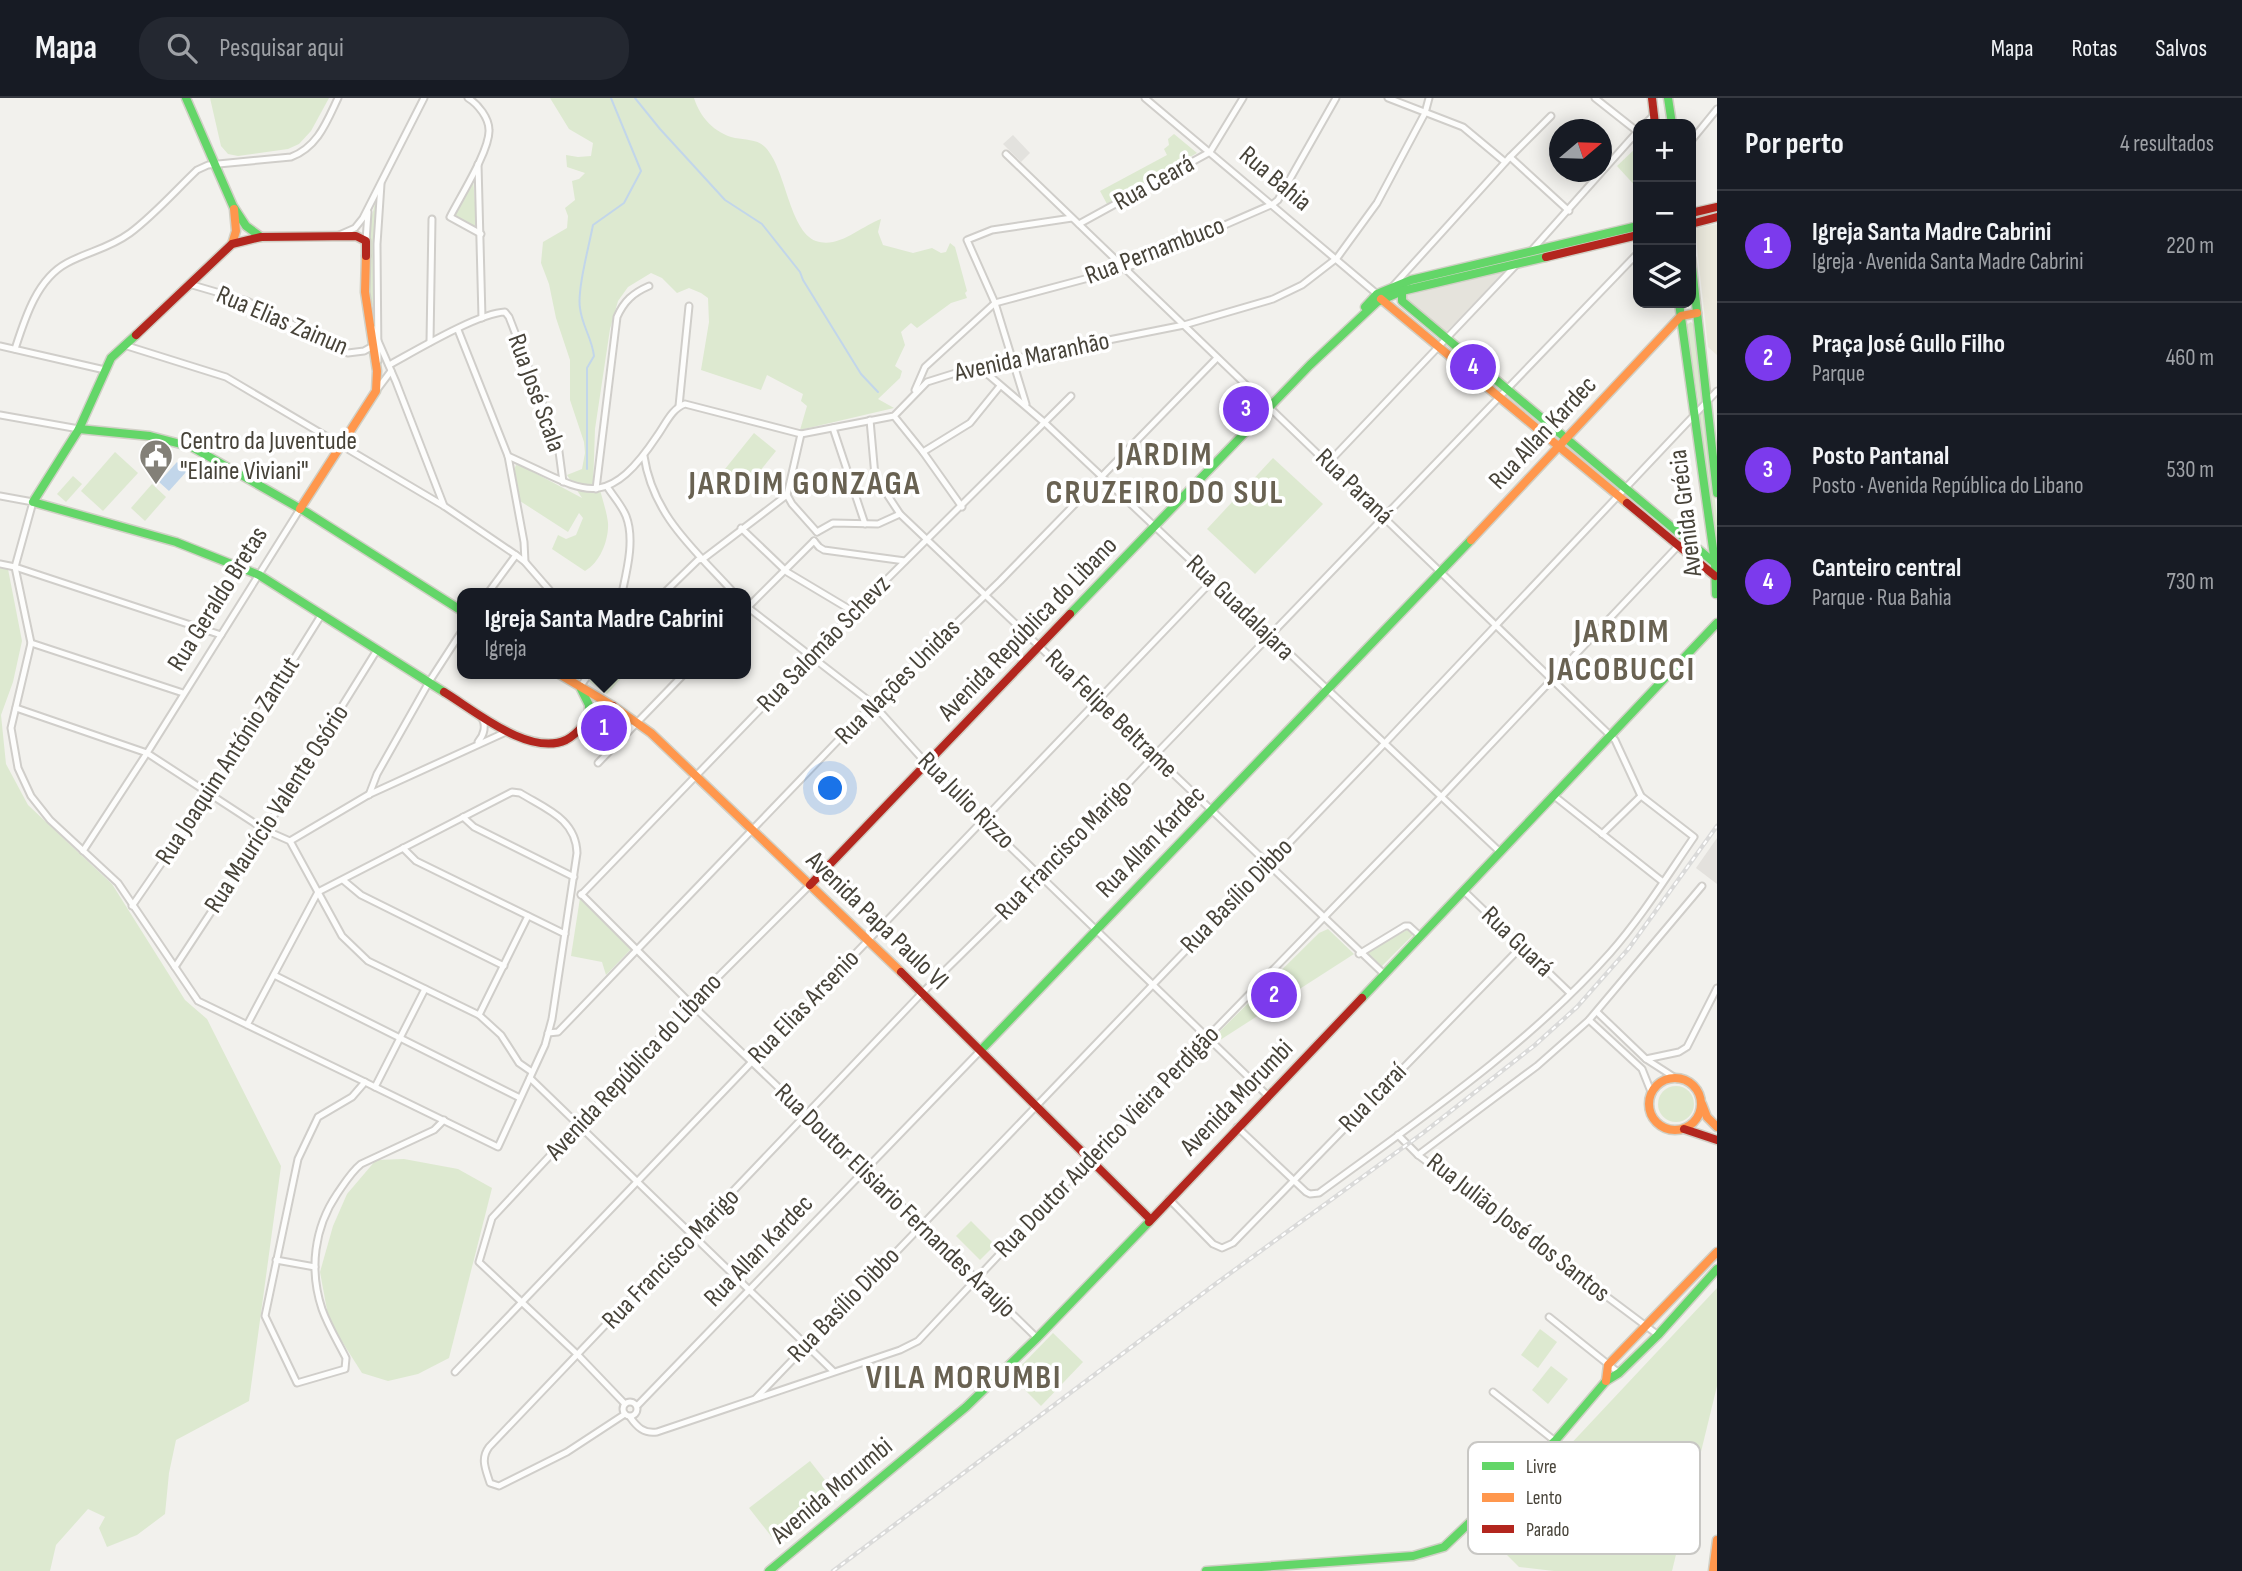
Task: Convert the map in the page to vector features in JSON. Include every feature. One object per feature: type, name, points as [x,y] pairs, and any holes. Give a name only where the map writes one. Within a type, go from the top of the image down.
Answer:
[{"type":"main road","points":[[186,98],[233,206],[246,226],[261,237]]},
{"type":"main road","points":[[1652,98],[1654,119]]},
{"type":"main road","points":[[1668,98],[1671,119]]},
{"type":"main road","points":[[232,244],[236,231],[233,206]]},
{"type":"main road","points":[[1696,212],[1717,207]]},
{"type":"main road","points":[[1696,223],[1717,218]]},
{"type":"main road","points":[[1379,296],[1394,286],[1633,227]]},
{"type":"main road","points":[[376,391],[376,344],[368,318],[365,292],[366,241],[356,236],[339,235],[261,237],[232,244],[111,358],[79,429],[33,502],[176,542],[259,575],[506,732],[527,740],[558,742],[573,735],[589,714],[613,705]]},
{"type":"main road","points":[[1379,296],[1633,236]]},
{"type":"main road","points":[[1402,291],[1402,301]]},
{"type":"main road","name":"Rua Bahia","points":[[1379,296],[1438,348],[1715,576]]},
{"type":"main road","name":"Avenida República do Libano","points":[[810,885],[1379,296]]},
{"type":"main road","points":[[1402,301],[1716,564]]},
{"type":"main road","points":[[1394,310],[1395,304],[1402,301]]},
{"type":"main road","name":"Avenida Grécia","points":[[1696,304],[1717,493]]},
{"type":"main road","name":"Avenida Grécia","points":[[1680,308],[1716,564],[1717,596]]},
{"type":"main road","points":[[1681,316],[1697,313]]},
{"type":"main road","name":"Rua Allan Kardec","points":[[981,1050],[1560,447],[1681,316]]},
{"type":"main road","name":"Rua Geraldo Bretas","points":[[300,509],[376,391]]},
{"type":"main road","points":[[79,429],[150,436],[192,447],[300,509],[457,608]]},
{"type":"main road","name":"Avenida Morumbi","points":[[769,1571],[966,1407],[1037,1338],[1714,626],[1717,613]]},
{"type":"main road","name":"Avenida Papa Paulo VI","points":[[567,679],[638,722],[868,940],[1150,1219]]},
{"type":"main road","points":[[580,687],[589,705],[589,714]]},
{"type":"main road","points":[[1717,1127],[1707,1117],[1694,1086],[1686,1081],[1662,1081],[1648,1103],[1653,1119],[1667,1129],[1684,1129],[1717,1140]]},
{"type":"main road","points":[[1684,1129],[1697,1118],[1701,1101]]},
{"type":"main road","points":[[1606,1381],[1608,1365],[1717,1252]]},
{"type":"main road","points":[[1555,1441],[1606,1381],[1619,1373],[1658,1335],[1717,1269]]},
{"type":"main road","points":[[1206,1571],[1413,1556],[1434,1552],[1453,1540],[1468,1525]]},
{"type":"main road","points":[[1713,1571],[1717,1540]]},
{"type":"street","points":[[15,349],[30,307],[54,272],[64,264],[113,244],[136,228],[197,170],[216,163],[297,155],[314,142],[338,98]]},
{"type":"street","points":[[339,235],[355,228],[369,208],[424,98]]},
{"type":"street","points":[[468,98],[480,109],[490,132],[478,163],[450,217],[481,234]]},
{"type":"street","name":"Rua Ceará","points":[[1079,225],[1210,152],[1243,98]]},
{"type":"street","points":[[1273,204],[1278,200],[1336,98]]},
{"type":"street","points":[[1388,98],[1469,131],[1569,211]]},
{"type":"street","name":"Avenida Maranhão","points":[[894,416],[914,394],[932,380],[978,366],[1184,325],[1273,299],[1302,285],[1337,258],[1377,204],[1425,113],[1429,98]]},
{"type":"street","points":[[1595,98],[1633,131]]},
{"type":"street","name":"Rua Bahia","points":[[1148,99],[1379,296]]},
{"type":"street","points":[[1696,135],[1717,109]]},
{"type":"street","points":[[1394,286],[1507,160],[1551,116]]},
{"type":"street","points":[[1329,462],[1569,211],[1633,139]]},
{"type":"street","name":"Rua Paraná","points":[[1006,154],[1615,740],[1641,796]]},
{"type":"street","points":[[478,163],[482,318]]},
{"type":"street","points":[[381,184],[377,244],[376,344],[390,368],[444,506]]},
{"type":"street","name":"Rua Pernambuco","points":[[914,394],[925,367],[996,303],[1126,268],[1273,204]]},
{"type":"street","points":[[366,241],[369,208]]},
{"type":"street","points":[[1027,407],[996,303],[967,240],[992,230],[1072,218]]},
{"type":"street","points":[[430,342],[432,219]]},
{"type":"street","name":"Rua Francisco Marigo","points":[[628,1415],[567,1452],[499,1486],[490,1483],[484,1463],[485,1452],[489,1447],[922,994],[1041,877],[1633,258]]},
{"type":"street","name":"Rua Elias Zainun","points":[[189,284],[247,301],[348,354],[364,351],[376,344]]},
{"type":"street","points":[[596,489],[617,317],[621,307],[635,292],[649,286]]},
{"type":"street","points":[[508,456],[586,490],[608,488],[644,456],[679,406],[689,306]]},
{"type":"street","name":"Rua José Scala","points":[[498,313],[505,312],[509,317],[558,444],[563,482]]},
{"type":"street","name":"Rua Geraldo Bretas","points":[[376,391],[390,368],[430,342],[498,313]]},
{"type":"street","points":[[458,330],[508,456],[524,542],[525,562]]},
{"type":"street","points":[[124,345],[226,377],[444,506],[525,562],[548,588]]},
{"type":"street","points":[[0,346],[105,370]]},
{"type":"street","name":"Rua Nações Unidas","points":[[548,1032],[558,1031],[873,704],[986,595],[1217,358]]},
{"type":"street","name":"Rua Guadalajara","points":[[978,366],[1102,476],[1326,691],[1500,852]]},
{"type":"street","points":[[923,452],[970,423],[1000,386]]},
{"type":"street","name":"Rua Basílio Dibbo","points":[[754,1400],[1384,744],[1717,391]]},
{"type":"street","name":"Rua Salomão Schevz","points":[[581,895],[854,612],[1071,396]]},
{"type":"street","points":[[679,406],[691,403],[801,434],[894,416],[962,507]]},
{"type":"street","points":[[0,415],[79,429]]},
{"type":"street","name":"Rua Felipe Beltrame","points":[[870,420],[875,476],[900,514],[1211,808],[1359,954],[1385,975]]},
{"type":"street","points":[[833,428],[865,524]]},
{"type":"street","points":[[801,434],[788,495],[798,513],[817,532]]},
{"type":"street","points":[[644,456],[661,509],[729,588]]},
{"type":"street","points":[[608,488],[626,515],[630,533],[623,588]]},
{"type":"street","points":[[669,588],[698,560],[703,559],[741,527],[788,495]]},
{"type":"street","points":[[0,496],[33,502],[15,567],[31,643],[11,728],[13,748],[26,786],[43,813],[118,883],[198,1001],[247,1025],[375,1087],[444,1120],[498,1147],[548,1032],[577,848],[568,825],[520,793],[509,793],[318,892],[247,1025]]},
{"type":"street","name":"Rua Geraldo Bretas","points":[[83,851],[300,509]]},
{"type":"street","points":[[751,603],[814,541],[817,532],[833,523],[884,523],[900,514]]},
{"type":"street","points":[[741,527],[784,569],[854,612]]},
{"type":"street","name":"Rua Doutor Auderico Vieira Perdigão","points":[[628,1415],[640,1429],[653,1432],[912,1345],[1089,1159],[1324,920],[1686,537]]},
{"type":"street","points":[[814,541],[824,550],[905,561]]},
{"type":"street","points":[[492,588],[516,555]]},
{"type":"street","points":[[0,564],[221,635]]},
{"type":"street","name":"Rua Elias Arsenio","points":[[455,1372],[1212,581]]},
{"type":"street","name":"Rua Julio Rizzo","points":[[751,612],[873,704],[927,764],[983,820],[1267,1095]]},
{"type":"street","name":"Rua Joaquim António Zantut","points":[[132,906],[210,793],[322,614]]},
{"type":"street","points":[[368,795],[429,682],[457,639]]},
{"type":"street","points":[[31,643],[183,694]]},
{"type":"street","name":"Rua Maurício Valente Osório","points":[[175,967],[265,830],[377,650]]},
{"type":"street","points":[[580,687],[586,679]]},
{"type":"street","points":[[598,763],[679,679]]},
{"type":"street","points":[[16,708],[147,753],[265,830],[290,841],[342,936],[353,949],[368,961],[479,1015],[501,1035],[520,1063],[579,1126],[833,1371]]},
{"type":"street","points":[[472,747],[483,735],[484,722],[481,716]]},
{"type":"street","points":[[290,841],[368,795],[506,732]]},
{"type":"street","points":[[1553,794],[1663,882]]},
{"type":"street","points":[[1237,1127],[1306,1192],[1314,1194],[1398,1135],[1504,1054],[1612,951],[1694,837],[1641,796],[1602,834]]},
{"type":"street","points":[[463,817],[474,827],[573,877]]},
{"type":"street","points":[[403,848],[416,861],[565,934]]},
{"type":"street","points":[[343,880],[361,895],[504,965]]},
{"type":"street","name":"Avenida República do Líbano","points":[[521,1302],[479,1262],[496,1212],[691,1004],[810,885]]},
{"type":"street","name":"Rua Julião José dos Santos","points":[[1658,1335],[1418,1156],[1537,1066],[1589,1020],[1702,886]]},
{"type":"street","name":"Rua Doutor Elisiario Fernandes Araujo","points":[[572,890],[581,895],[1037,1338]]},
{"type":"street","name":"Rua Guará","points":[[1464,890],[1570,993]]},
{"type":"street","points":[[479,1015],[528,916]]},
{"type":"street","points":[[1359,954],[1405,926],[1409,926],[1420,936]]},
{"type":"street","name":"Rua Icaraí","points":[[1169,1199],[1213,1244],[1222,1248],[1233,1243],[1522,946]]},
{"type":"street","points":[[274,975],[520,1098]]},
{"type":"street","points":[[1646,1059],[1679,1052],[1687,1047],[1717,988]]},
{"type":"street","points":[[375,1087],[425,989]]},
{"type":"street","points":[[1597,1012],[1646,1059],[1677,1079]]},
{"type":"street","points":[[1589,1020],[1642,1069],[1652,1094]]},
{"type":"street","name":"Rua Allan Kardec","points":[[637,1406],[981,1050]]},
{"type":"street","points":[[365,1082],[352,1097],[315,1121],[298,1159],[265,1320],[297,1383],[345,1369],[346,1364],[322,1309],[315,1267],[317,1244],[333,1201],[354,1169],[434,1130],[444,1120]]},
{"type":"street","points":[[1398,1135],[1418,1156]]},
{"type":"street","points":[[276,1261],[315,1267]]},
{"type":"street","points":[[521,1302],[578,1354],[625,1404]]},
{"type":"street","points":[[1549,1317],[1619,1373]]},
{"type":"street","points":[[1493,1392],[1555,1441]]},
{"type":"street","points":[[633,1402],[637,1406],[636,1414],[628,1415],[623,1409],[625,1404],[633,1402]]},
{"type":"shaded area","points":[[1013,135],[1030,153],[1021,162],[1003,144]]},
{"type":"shaded area","points":[[1717,224],[1717,355],[1708,347],[1696,229]]},
{"type":"shaded area","points":[[1501,271],[1502,274],[1447,331],[1406,301],[1406,293]]},
{"type":"shaded area","points":[[1717,838],[1717,884],[1696,868]]},
{"type":"green space","points":[[210,98],[329,98],[311,131],[299,144],[288,149],[238,156],[228,154],[221,146]]},
{"type":"green space","points":[[550,98],[694,98],[704,118],[714,128],[727,136],[755,141],[765,147],[778,169],[794,212],[807,235],[816,241],[833,242],[881,219],[878,232],[883,245],[913,253],[932,248],[941,253],[946,252],[950,243],[955,247],[967,291],[967,298],[951,303],[917,328],[911,323],[901,332],[905,345],[895,366],[902,371],[900,378],[878,399],[894,408],[800,430],[807,406],[801,401],[803,394],[767,375],[761,390],[701,370],[709,322],[708,298],[689,288],[677,293],[662,278],[651,273],[628,287],[618,301],[610,329],[595,429],[593,487],[600,490],[604,503],[608,523],[607,537],[599,557],[585,571],[552,549],[558,535],[566,539],[576,535],[583,518],[579,513],[568,532],[520,501],[513,472],[516,465],[522,466],[582,498],[567,475],[582,469],[585,453],[570,400],[570,360],[541,263],[543,242],[567,228],[568,216],[565,208],[575,200],[572,181],[585,173],[567,167],[566,155],[591,156],[593,143],[569,129]]},
{"type":"green space","points":[[1174,134],[1197,153],[1107,204],[1100,191],[1167,155],[1164,149],[1169,145],[1168,139]]},
{"type":"green space","points":[[1633,151],[1633,184],[1617,166]]},
{"type":"green space","points":[[473,178],[477,228],[453,214]]},
{"type":"green space","points":[[375,203],[375,301],[372,306],[367,297],[368,233]]},
{"type":"green space","points":[[1691,322],[1694,325],[1703,399],[1699,404],[1686,325]]},
{"type":"green space","points":[[1703,412],[1706,414],[1717,520],[1717,556],[1699,415]]},
{"type":"green space","points":[[754,433],[776,451],[747,487],[725,469]]},
{"type":"green space","points":[[115,452],[138,473],[103,511],[81,491]]},
{"type":"green space","points":[[1273,458],[1323,504],[1255,574],[1207,529]]},
{"type":"green space","points":[[73,476],[82,484],[66,502],[57,494]]},
{"type":"green space","points":[[152,484],[166,497],[145,521],[131,508]]},
{"type":"green space","points":[[0,568],[8,569],[22,641],[13,682],[1,715],[6,764],[28,805],[112,884],[185,1000],[207,1019],[281,1166],[249,1401],[176,1440],[165,1514],[137,1535],[107,1547],[99,1528],[105,1517],[88,1509],[56,1545],[50,1571],[0,1571]]},
{"type":"green space","points":[[588,679],[620,679],[607,694]]},
{"type":"green space","points":[[580,898],[633,947],[606,975],[602,962],[571,956]]},
{"type":"green space","points":[[1328,929],[1354,954],[1217,1042],[1216,1035],[1319,933]]},
{"type":"green space","points":[[1407,930],[1413,935],[1382,966],[1377,966],[1364,953]]},
{"type":"green space","points":[[1676,1086],[1689,1091],[1694,1104],[1689,1117],[1676,1122],[1663,1117],[1658,1104],[1663,1091]]},
{"type":"green space","points":[[404,1159],[458,1169],[492,1188],[449,1358],[418,1374],[388,1381],[362,1373],[329,1321],[320,1272],[333,1226],[347,1194],[376,1160]]},
{"type":"green space","points":[[971,1221],[995,1245],[980,1260],[956,1236]]},
{"type":"green space","points":[[1717,1288],[1717,1386],[1700,1456],[1700,1442],[1573,1442]]},
{"type":"green space","points":[[1540,1329],[1557,1342],[1538,1368],[1521,1355]]},
{"type":"green space","points":[[1053,1333],[1083,1362],[1041,1406],[1011,1376]]},
{"type":"green space","points":[[1551,1366],[1568,1379],[1548,1404],[1532,1390]]},
{"type":"green space","points":[[810,1461],[839,1498],[778,1545],[749,1508]]},
{"type":"green space","points":[[1506,1554],[1676,1554],[1672,1571],[1554,1571],[1519,1567]]},
{"type":"water","points":[[177,462],[187,471],[169,491],[159,482]]},
{"type":"waterway","points":[[587,469],[587,368],[594,356],[580,308],[582,279],[593,225],[624,203],[641,171],[611,98]]},
{"type":"waterway","points":[[635,98],[725,200],[762,224],[800,272],[861,374],[878,392]]},
{"type":"railway","points":[[833,1571],[1214,1285],[1423,1133],[1535,1045],[1577,1007],[1629,948],[1717,826]]},
{"type":"traffic: fast","points":[[186,98],[233,206],[246,226],[261,237]]},
{"type":"traffic: fast","points":[[1668,98],[1671,119]]},
{"type":"traffic: fast","points":[[1365,307],[1377,294],[1411,280],[1633,227]]},
{"type":"traffic: fast","points":[[1070,614],[1310,365],[1377,302],[1402,291],[1546,257]]},
{"type":"traffic: fast","points":[[1402,291],[1402,301],[1717,565]]},
{"type":"traffic: fast","points":[[1696,303],[1717,493]]},
{"type":"traffic: fast","points":[[1680,308],[1715,563],[1716,594]]},
{"type":"traffic: fast","points":[[136,335],[111,358],[79,429],[33,502],[176,542],[259,575],[444,692]]},
{"type":"traffic: fast","points":[[79,429],[150,436],[192,447],[306,512],[457,608]]},
{"type":"traffic: fast","points":[[981,1050],[1471,540]]},
{"type":"traffic: fast","points":[[1362,998],[1717,623]]},
{"type":"traffic: fast","points":[[580,687],[589,705],[589,714]]},
{"type":"traffic: fast","points":[[769,1571],[966,1407],[1149,1222]]},
{"type":"traffic: fast","points":[[1554,1442],[1606,1381],[1619,1373],[1658,1335],[1717,1269]]},
{"type":"traffic: fast","points":[[1206,1571],[1413,1556],[1444,1547],[1468,1524]]},
{"type":"traffic: slow","points":[[232,244],[236,231],[234,209]]},
{"type":"traffic: slow","points":[[300,509],[376,391],[377,371],[365,292],[366,256]]},
{"type":"traffic: slow","points":[[1381,299],[1627,503]]},
{"type":"traffic: slow","points":[[1471,540],[1681,316],[1697,313]]},
{"type":"traffic: slow","points":[[567,679],[651,733],[901,972]]},
{"type":"traffic: slow","points":[[1675,1078],[1685,1080],[1693,1086],[1699,1094],[1701,1104],[1699,1114],[1693,1122],[1685,1128],[1675,1130],[1665,1128],[1657,1122],[1651,1114],[1649,1104],[1651,1094],[1657,1086],[1665,1080],[1675,1078]]},
{"type":"traffic: slow","points":[[1702,1104],[1707,1117],[1717,1127]]},
{"type":"traffic: slow","points":[[1606,1381],[1608,1365],[1717,1252]]},
{"type":"traffic: slow","points":[[1713,1571],[1717,1540]]},
{"type":"traffic: jam","points":[[1652,98],[1654,119]]},
{"type":"traffic: jam","points":[[1696,212],[1717,207]]},
{"type":"traffic: jam","points":[[1696,223],[1717,217]]},
{"type":"traffic: jam","points":[[136,335],[232,244],[261,237],[356,236],[366,241],[366,256]]},
{"type":"traffic: jam","points":[[1546,257],[1633,236]]},
{"type":"traffic: jam","points":[[1627,503],[1715,576]]},
{"type":"traffic: jam","points":[[810,885],[1070,614]]},
{"type":"traffic: jam","points":[[444,692],[502,729],[519,737],[551,744],[573,736],[590,717],[613,706]]},
{"type":"traffic: jam","points":[[901,972],[1150,1219]]},
{"type":"traffic: jam","points":[[1149,1222],[1362,998]]},
{"type":"traffic: jam","points":[[1684,1129],[1717,1140]]},
{"type":"place","name":"Canteiro central","points":[[1473,367]]},
{"type":"place","name":"Posto Pantanal","points":[[1246,409]]},
{"type":"place","name":"Centro da Juventude \"Elaine Viviani\"","points":[[156,486]]},
{"type":"place","name":"Igreja Santa Madre Cabrini","points":[[604,728]]},
{"type":"place","name":"Praça José Gullo Filho","points":[[1274,995]]},
{"type":"district","name":"JARDIM CRUZEIRO DO SUL","points":[[1165,474]]},
{"type":"district","name":"JARDIM GONZAGA","points":[[805,484]]},
{"type":"district","name":"JARDIM JACOBUCCI","points":[[1622,651]]},
{"type":"district","name":"VILA MORUMBI","points":[[964,1378]]}]
